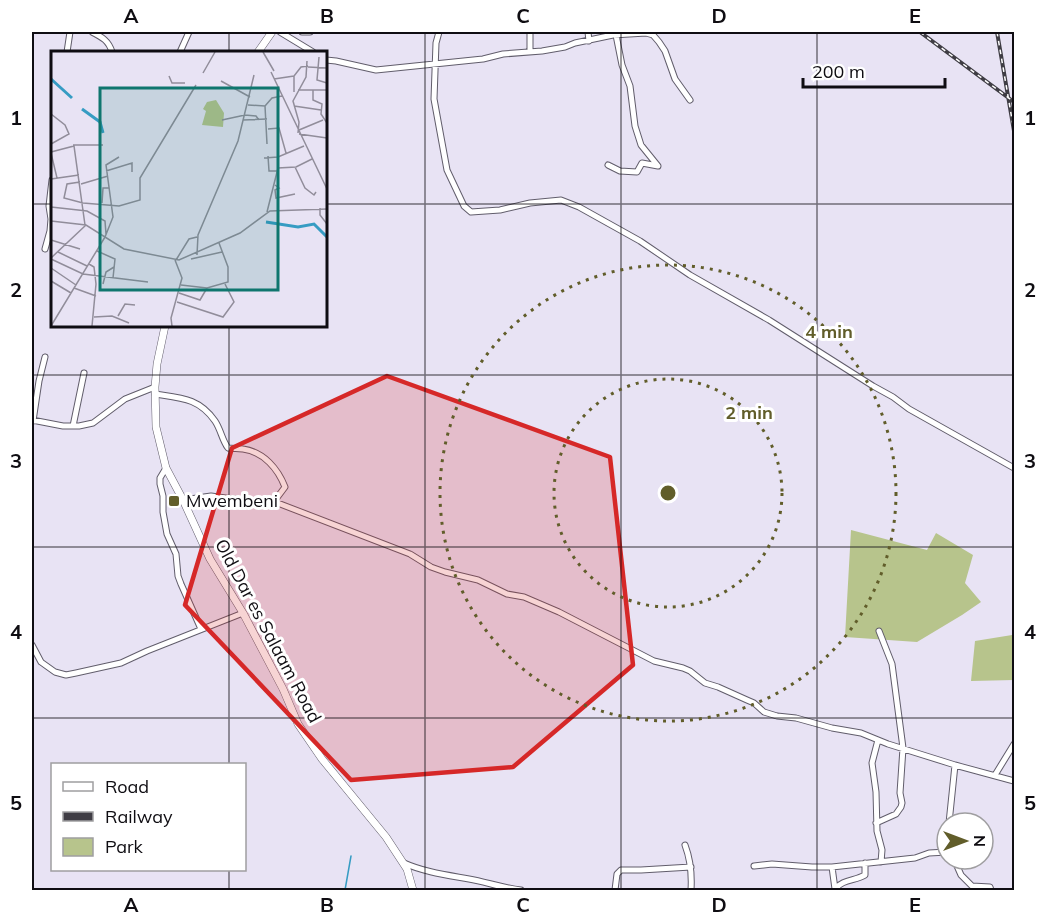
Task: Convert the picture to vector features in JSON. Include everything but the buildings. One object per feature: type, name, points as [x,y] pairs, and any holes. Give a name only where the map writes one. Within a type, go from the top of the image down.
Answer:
[{"type":"street","points":[[67,51],[70,32]]},
{"type":"street","points":[[92,32],[108,42],[112,51]]},
{"type":"street","points":[[180,51],[189,32]]},
{"type":"street","points":[[259,51],[272,32]]},
{"type":"street","points":[[283,32],[312,51]]},
{"type":"street","points":[[302,32],[310,32]]},
{"type":"street","points":[[439,32],[436,42],[434,99],[447,170],[464,206],[471,212],[500,210],[530,203],[561,200],[579,207],[640,240],[690,275],[769,320],[909,409],[1014,468]]},
{"type":"street","points":[[530,32],[530,51]]},
{"type":"street","points":[[588,32],[590,41]]},
{"type":"street","points":[[327,60],[376,70],[542,51],[602,37],[646,33],[653,35],[665,51],[675,79],[690,100]]},
{"type":"street","points":[[608,165],[620,171],[637,172],[642,163],[658,166],[641,145],[635,126],[630,86],[622,65],[616,35]]},
{"type":"street","points":[[45,249],[50,231],[51,193]]},
{"type":"street","name":"Old Dar es Salaam Road","points":[[165,327],[155,391],[156,427],[166,468],[210,559],[243,613],[298,723],[322,759],[386,837],[404,863],[413,891]]},
{"type":"street","points":[[45,357],[32,420],[63,426],[93,423],[124,399],[155,391],[190,400],[208,412],[217,423],[228,448],[248,450],[267,460],[285,487],[275,502]]},
{"type":"street","points":[[73,426],[84,373]]},
{"type":"street","points":[[166,468],[160,478],[160,484],[167,534],[176,554],[180,584],[201,629]]},
{"type":"street","points":[[183,500],[211,496],[275,502],[410,554],[431,567],[478,580],[507,594],[524,597],[559,612],[654,661],[690,671],[705,683],[754,703],[764,712],[861,733],[955,765],[1014,781]]},
{"type":"street","points":[[32,647],[48,667],[66,675],[122,663],[243,613]]},
{"type":"street","points":[[876,823],[896,814],[901,807],[903,748],[892,664],[879,631]]},
{"type":"street","points":[[879,740],[872,764],[876,792],[876,823],[882,850],[881,862]]},
{"type":"street","points":[[995,775],[1014,744]]},
{"type":"street","points":[[950,811],[955,765]]},
{"type":"street","points":[[685,845],[691,867],[691,891]]},
{"type":"street","points":[[754,866],[772,864],[832,867],[915,858],[935,853]]},
{"type":"street","points":[[404,863],[447,876],[471,879],[520,891]]},
{"type":"street","points":[[835,890],[843,882],[865,875],[866,863]]},
{"type":"street","points":[[615,891],[617,874],[621,870],[691,867]]},
{"type":"street","points":[[832,867],[835,890]]},
{"type":"street","points":[[959,871],[972,886],[990,887],[991,891]]},
{"type":"highlighted area","points":[[387,376],[610,457],[633,665],[513,767],[351,780],[185,605],[232,448]]},
{"type":"green space","points":[[851,530],[927,550],[936,533],[973,555],[965,583],[981,602],[917,642],[845,637]]},
{"type":"green space","points":[[1012,635],[1014,680],[971,681],[975,641]]},
{"type":"waterway","points":[[345,890],[351,856]]},
{"type":"railway","points":[[920,32],[1014,102]]},
{"type":"railway","points":[[997,32],[1014,131]]},
{"type":"place","name":"Mwembeni","points":[[174,501]]}]
